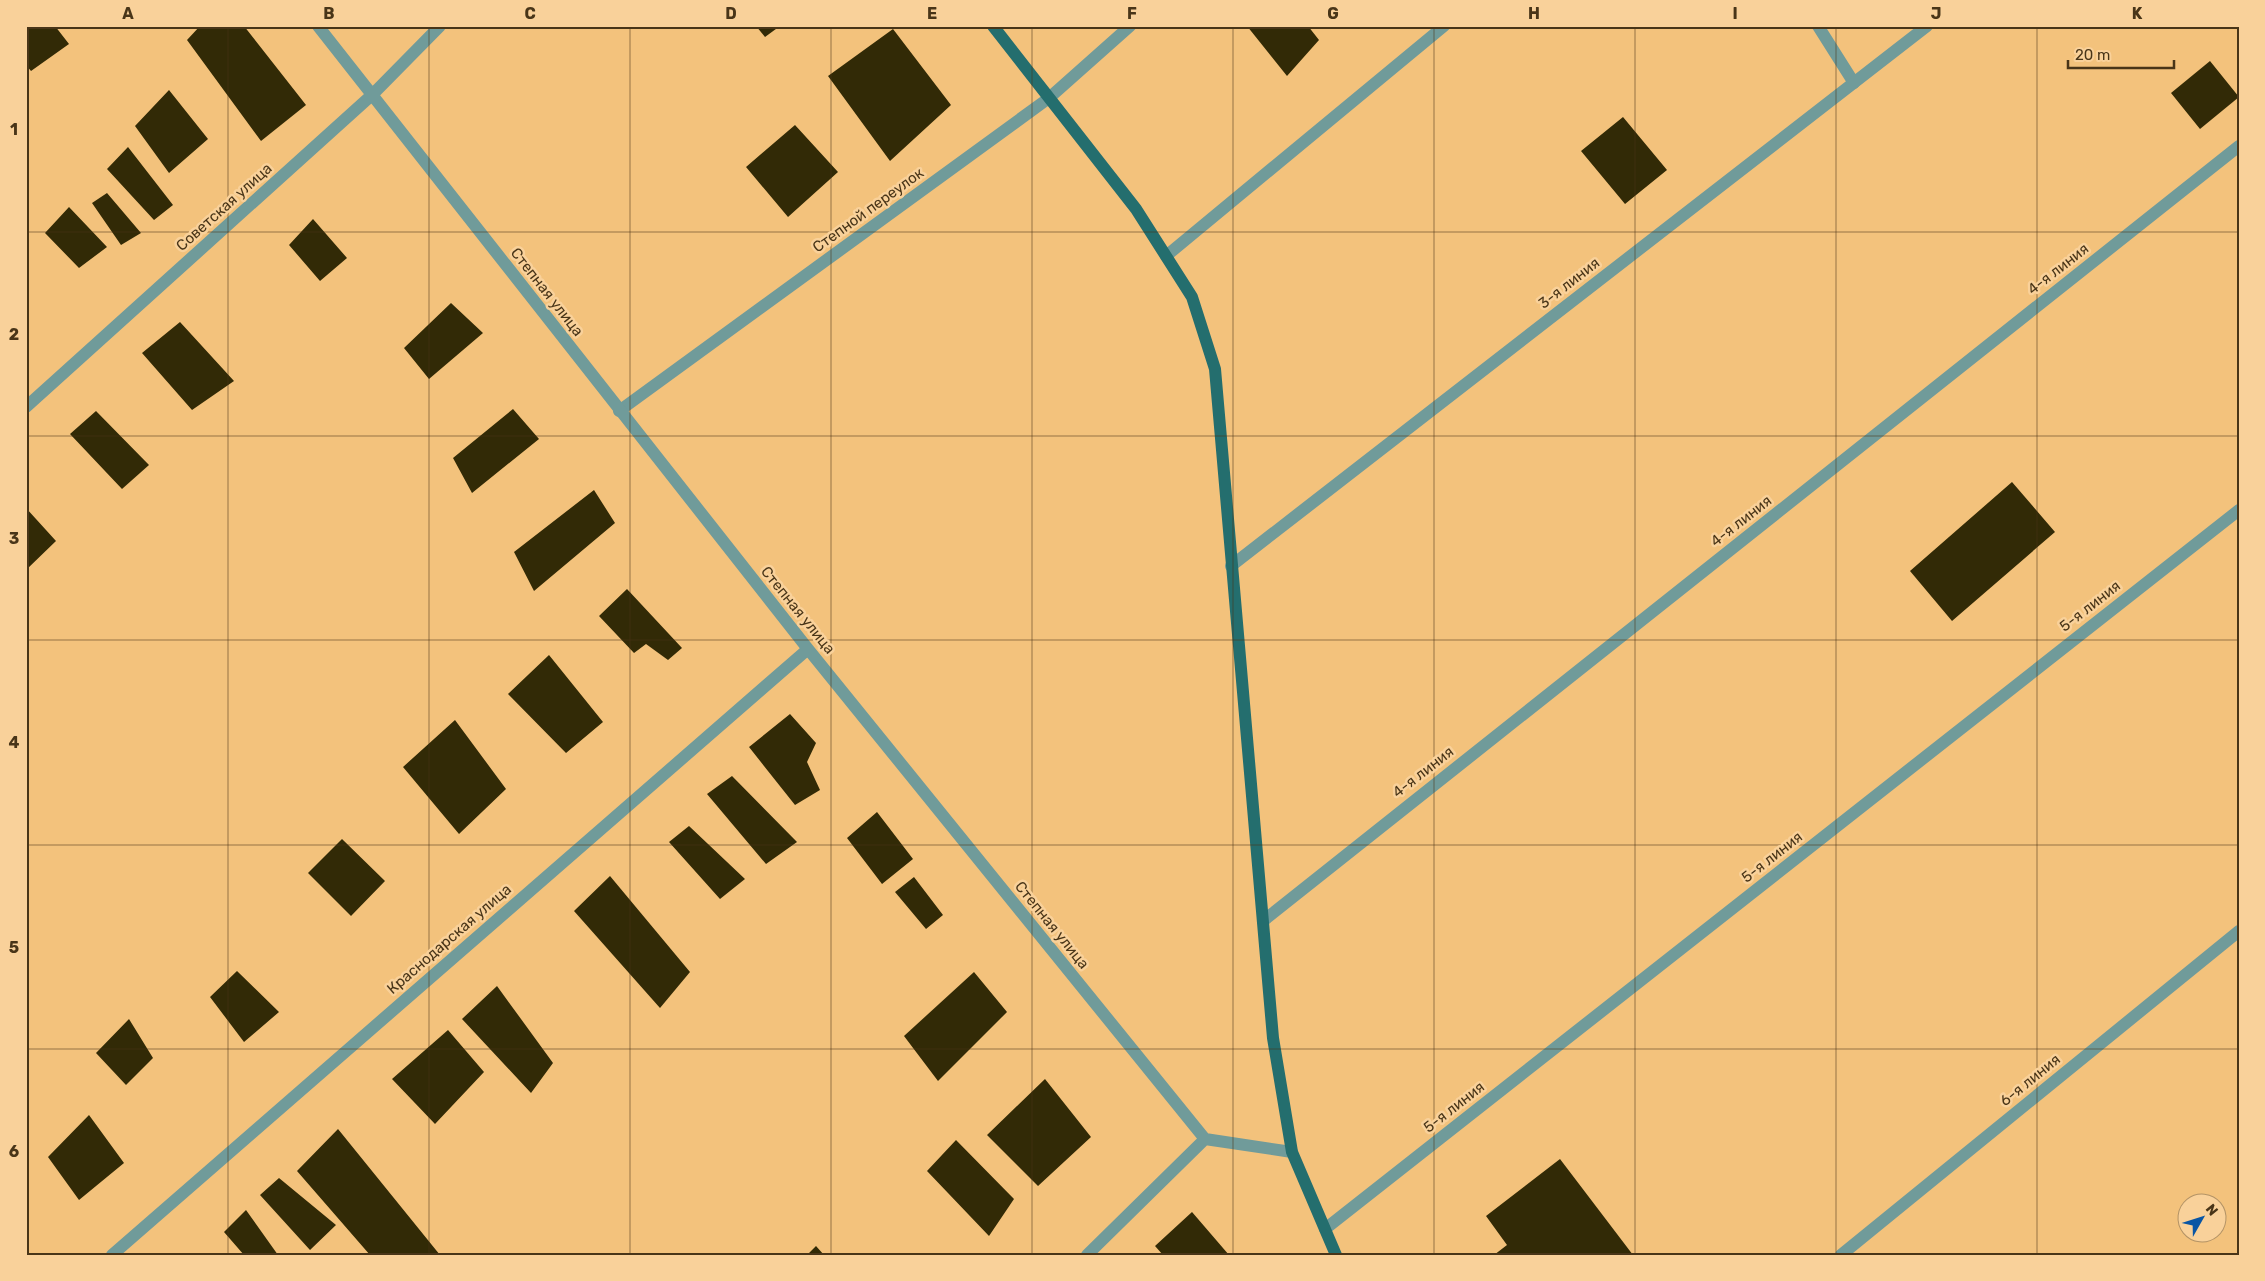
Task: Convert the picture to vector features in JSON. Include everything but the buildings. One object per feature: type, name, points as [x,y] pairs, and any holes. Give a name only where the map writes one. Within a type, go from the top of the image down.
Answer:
[{"type":"main road","points":[[993,26],[1136,209],[1192,297],[1215,369],[1273,1038],[1292,1152],[1336,1255]]},
{"type":"street","name":"Степная улица","points":[[318,26],[808,649],[1205,1139]]},
{"type":"street","name":"Советская улица","points":[[26,407],[373,94],[440,26]]},
{"type":"street","name":"Степной переулок","points":[[619,411],[1049,98],[1130,26]]},
{"type":"street","points":[[1166,256],[1444,26]]},
{"type":"street","points":[[1818,26],[1854,83]]},
{"type":"street","name":"3-я линия","points":[[1231,566],[1927,26]]},
{"type":"street","name":"4-я линия","points":[[1262,921],[2239,146]]},
{"type":"street","name":"5-я линия","points":[[1325,1229],[2239,510]]},
{"type":"street","name":"Краснодарская улица","points":[[112,1255],[808,649]]},
{"type":"street","name":"6-я линия","points":[[1841,1255],[2239,931]]},
{"type":"street","points":[[1087,1255],[1205,1139],[1292,1152]]}]
